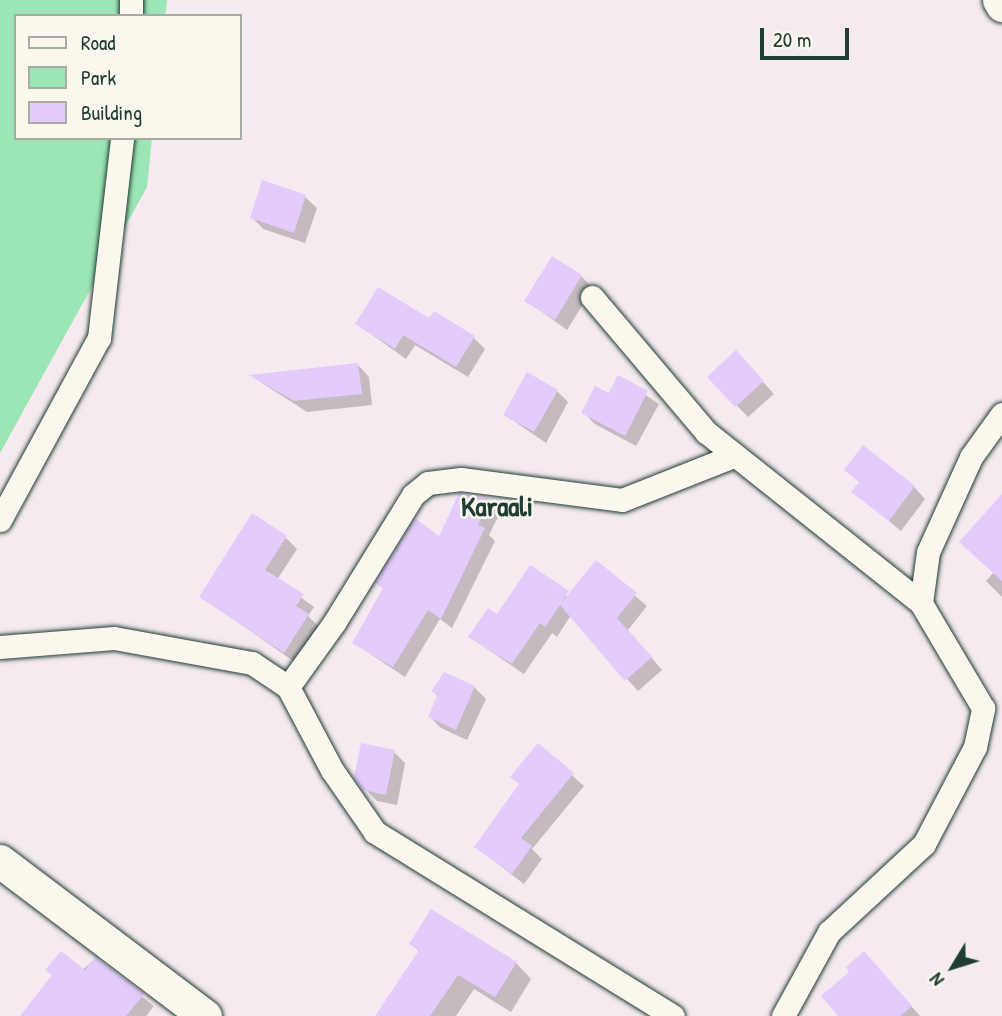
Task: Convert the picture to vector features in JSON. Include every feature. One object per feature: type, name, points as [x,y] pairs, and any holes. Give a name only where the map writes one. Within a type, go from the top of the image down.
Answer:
[{"type":"street","points":[[999,0],[1002,5]]},
{"type":"street","points":[[0,520],[99,338],[122,140]]},
{"type":"street","points":[[592,297],[706,432],[920,603],[983,708],[975,747],[924,844],[830,932],[783,1016]]},
{"type":"street","points":[[920,603],[928,552],[971,457],[1002,414]]},
{"type":"street","points":[[288,687],[334,623],[413,495],[428,483],[461,479],[622,500],[733,456]]},
{"type":"street","points":[[0,647],[114,638],[252,663],[288,687],[332,770],[375,832],[673,1016]]},
{"type":"street","points":[[0,861],[205,1016]]},
{"type":"green space","points":[[0,0],[167,0],[165,14],[14,14],[14,140],[152,140],[147,187],[0,453]]},
{"type":"building","points":[[262,180],[306,195],[294,233],[250,218]]},
{"type":"building","points":[[552,256],[582,275],[555,320],[524,301]]},
{"type":"building","points":[[378,287],[429,318],[434,311],[475,336],[456,367],[403,335],[395,349],[355,324]]},
{"type":"building","points":[[736,350],[764,381],[735,407],[707,377]]},
{"type":"building","points":[[358,363],[362,394],[294,401],[249,375]]},
{"type":"building","points":[[527,372],[558,390],[534,432],[503,415]]},
{"type":"building","points":[[618,375],[648,391],[625,436],[581,413],[595,386],[609,393]]},
{"type":"building","points":[[863,445],[915,486],[889,521],[851,492],[859,482],[844,470]]},
{"type":"building","points":[[459,493],[491,499],[478,525],[485,528],[441,619],[428,610],[393,667],[352,643],[383,588],[375,583],[415,518],[439,536]]},
{"type":"building","points":[[1002,494],[1002,581],[959,542]]},
{"type":"building","points":[[252,513],[287,536],[265,570],[304,594],[296,606],[309,614],[284,653],[199,597]]},
{"type":"building","points":[[596,560],[637,593],[617,618],[652,657],[625,681],[560,605],[545,627],[540,623],[512,664],[468,637],[488,608],[497,614],[530,565],[569,591],[561,603]]},
{"type":"building","points":[[444,672],[475,686],[456,730],[428,717],[438,694],[431,692]]},
{"type":"building","points":[[361,743],[395,750],[386,795],[363,790],[354,778]]},
{"type":"building","points":[[538,743],[574,773],[521,838],[532,846],[512,874],[474,847],[519,784],[510,777]]},
{"type":"building","points":[[431,909],[517,962],[495,997],[458,975],[430,1016],[375,1016],[419,950],[409,944]]},
{"type":"building","points":[[61,951],[85,970],[95,957],[144,994],[126,1016],[20,1016],[52,975],[45,970]]},
{"type":"building","points":[[864,951],[912,1006],[900,1016],[838,1016],[821,996],[849,972],[846,967]]},
{"type":"district","name":"Karaali","points":[[497,506]]}]
